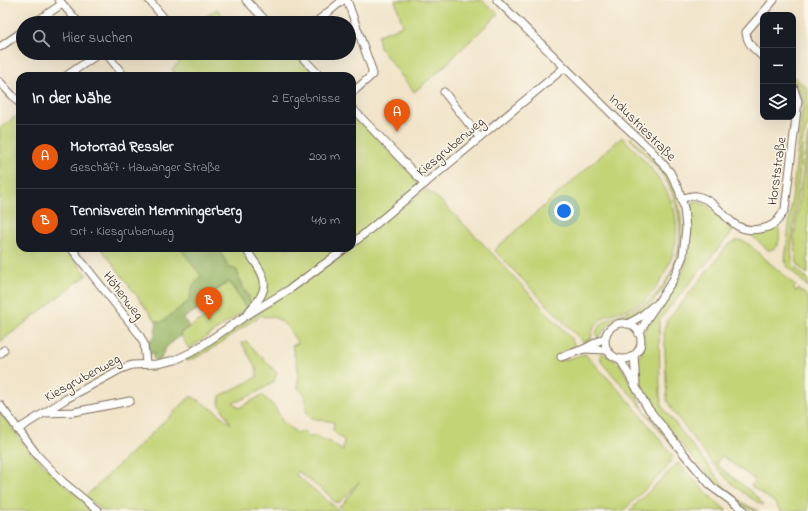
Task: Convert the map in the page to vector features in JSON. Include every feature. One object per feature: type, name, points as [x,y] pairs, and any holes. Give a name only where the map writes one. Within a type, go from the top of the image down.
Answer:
[{"type":"street","points":[[149,0],[162,16]]},
{"type":"street","points":[[324,16],[343,0]]},
{"type":"street","points":[[347,0],[353,16]]},
{"type":"street","points":[[760,54],[751,46],[747,39],[746,32],[774,0]]},
{"type":"street","name":"Industriestraße","points":[[501,1],[564,68],[657,157],[670,172],[682,198],[686,228],[683,256],[673,280],[639,334],[640,347],[634,355],[637,387]]},
{"type":"street","points":[[43,16],[60,2],[73,16]]},
{"type":"street","points":[[251,2],[262,16]]},
{"type":"street","points":[[356,25],[372,70],[372,75],[356,89]]},
{"type":"street","points":[[0,47],[16,36]]},
{"type":"street","points":[[72,72],[90,60]]},
{"type":"street","points":[[111,60],[121,72]]},
{"type":"street","points":[[305,60],[316,72]]},
{"type":"street","name":"Kiesgrubenweg","points":[[356,241],[564,68]]},
{"type":"street","points":[[0,82],[16,100]]},
{"type":"street","points":[[444,92],[480,138]]},
{"type":"street","name":"Horststraße","points":[[796,95],[798,101],[796,119]]},
{"type":"street","points":[[356,112],[425,184]]},
{"type":"street","name":"Horststraße","points":[[682,198],[696,196],[711,203],[742,229],[767,228],[778,221],[786,209],[796,120]]},
{"type":"street","name":"Höhenweg","points":[[74,252],[138,334],[144,344],[146,363]]},
{"type":"street","points":[[244,317],[259,300],[264,290],[265,281],[248,252]]},
{"type":"street","name":"Kiesgrubenweg","points":[[17,430],[111,373],[132,365],[146,363],[157,364],[175,360],[208,343],[244,317],[290,289],[341,252]]},
{"type":"street","name":"Industriestraße","points":[[561,357],[584,349],[606,337],[614,326],[627,324],[640,317],[657,304]]},
{"type":"street","points":[[627,324],[636,329],[639,334]]},
{"type":"street","points":[[584,349],[607,350],[606,337]]},
{"type":"street","name":"Industriestraße","points":[[607,350],[613,356],[620,359],[647,407],[712,487],[745,511]]},
{"type":"street","points":[[620,359],[634,355]]},
{"type":"street","points":[[45,413],[74,412],[130,402]]},
{"type":"street","points":[[0,405],[17,430],[54,472],[98,511]]},
{"type":"green space","points":[[395,0],[482,0],[498,14],[438,72],[414,92],[380,48],[378,35],[403,26]]},
{"type":"green space","points":[[217,9],[222,16],[206,16]]},
{"type":"green space","points":[[181,60],[301,60],[313,72],[174,72],[172,69]]},
{"type":"green space","points":[[796,79],[808,89],[808,125],[803,138],[791,250],[793,265],[808,280],[808,287],[787,266],[785,261],[803,103],[801,94],[796,85]]},
{"type":"green space","points":[[16,116],[16,252],[68,252],[87,275],[0,342],[0,251],[2,250],[0,247],[0,128]]},
{"type":"green space","points":[[356,116],[420,184],[356,238]]},
{"type":"green space","points":[[808,134],[808,274],[801,269],[797,263],[794,238]]},
{"type":"green space","points":[[622,137],[648,165],[668,193],[674,209],[676,226],[675,244],[667,269],[658,285],[650,295],[641,303],[633,307],[603,318],[593,329],[591,339],[583,342],[494,250]]},
{"type":"green space","points":[[631,137],[660,168],[671,186],[677,199],[680,213],[682,227],[681,241],[674,269],[652,304],[636,316],[614,321],[597,337],[597,330],[602,323],[615,316],[644,305],[661,289],[670,274],[676,258],[679,242],[677,207],[671,191],[663,176],[652,161],[630,139]]},
{"type":"green space","points":[[425,189],[439,199],[570,337],[575,346],[558,354],[560,361],[585,354],[630,402],[673,456],[666,469],[623,511],[344,511],[339,506],[344,503],[359,482],[340,502],[334,502],[330,496],[297,471],[296,475],[340,511],[103,511],[85,497],[191,396],[214,410],[231,424],[219,403],[220,396],[257,377],[257,370],[242,343],[246,341],[277,373],[274,382],[254,394],[233,403],[239,408],[262,395],[275,407],[282,421],[297,433],[304,431],[310,437],[313,435],[328,441],[343,451],[344,440],[333,431],[334,422],[311,418],[307,414],[304,394],[298,388],[298,369],[292,346],[298,343],[288,328],[280,320],[270,317],[263,317],[262,315],[208,351],[188,361],[184,359],[205,349],[346,252],[356,252],[356,243]]},
{"type":"green space","points":[[695,201],[707,205],[733,231],[659,320],[660,396],[663,408],[724,486],[743,503],[758,511],[746,507],[731,496],[695,461],[678,441],[651,404],[640,384],[638,376],[637,360],[644,346],[644,332],[683,272],[686,263],[690,243],[689,208]]},
{"type":"green space","points":[[778,226],[779,241],[775,248],[768,250],[749,233],[766,231]]},
{"type":"green space","points":[[738,240],[746,242],[796,286],[793,289],[796,291],[799,289],[808,297],[808,511],[781,511],[774,502],[751,486],[755,480],[722,456],[716,463],[755,495],[763,505],[736,487],[702,450],[672,410],[667,400],[664,329],[667,321],[728,245]]},
{"type":"green space","points":[[104,252],[184,252],[204,277],[184,318],[179,334],[172,343]]},
{"type":"green space","points":[[183,252],[220,252],[229,267],[237,270],[242,287],[249,299],[250,303],[248,310],[229,281],[200,301],[209,314],[206,315],[201,307],[184,318],[189,327],[181,332],[180,336],[166,349],[161,359],[156,361],[152,357],[155,353],[149,354],[145,346],[155,335],[157,320],[160,323],[189,301],[193,285],[201,276]]},
{"type":"green space","points":[[220,252],[246,252],[262,275],[263,289],[248,310],[249,295],[243,288],[242,282],[229,267]]},
{"type":"green space","points":[[248,252],[337,252],[289,287],[257,306],[267,290]]},
{"type":"green space","points":[[229,282],[247,309],[189,349],[180,334],[210,314],[201,301]]},
{"type":"green space","points":[[602,353],[620,364],[644,410],[678,450],[677,452],[635,399],[602,363],[600,354]]},
{"type":"green space","points":[[0,411],[28,450],[93,511],[0,511]]},
{"type":"green space","points":[[678,463],[712,498],[727,511],[629,511]]},
{"type":"place","name":"Motorrad Ressler","points":[[397,132]]},
{"type":"place","name":"Tennisverein Memmingerberg","points":[[209,320]]}]
